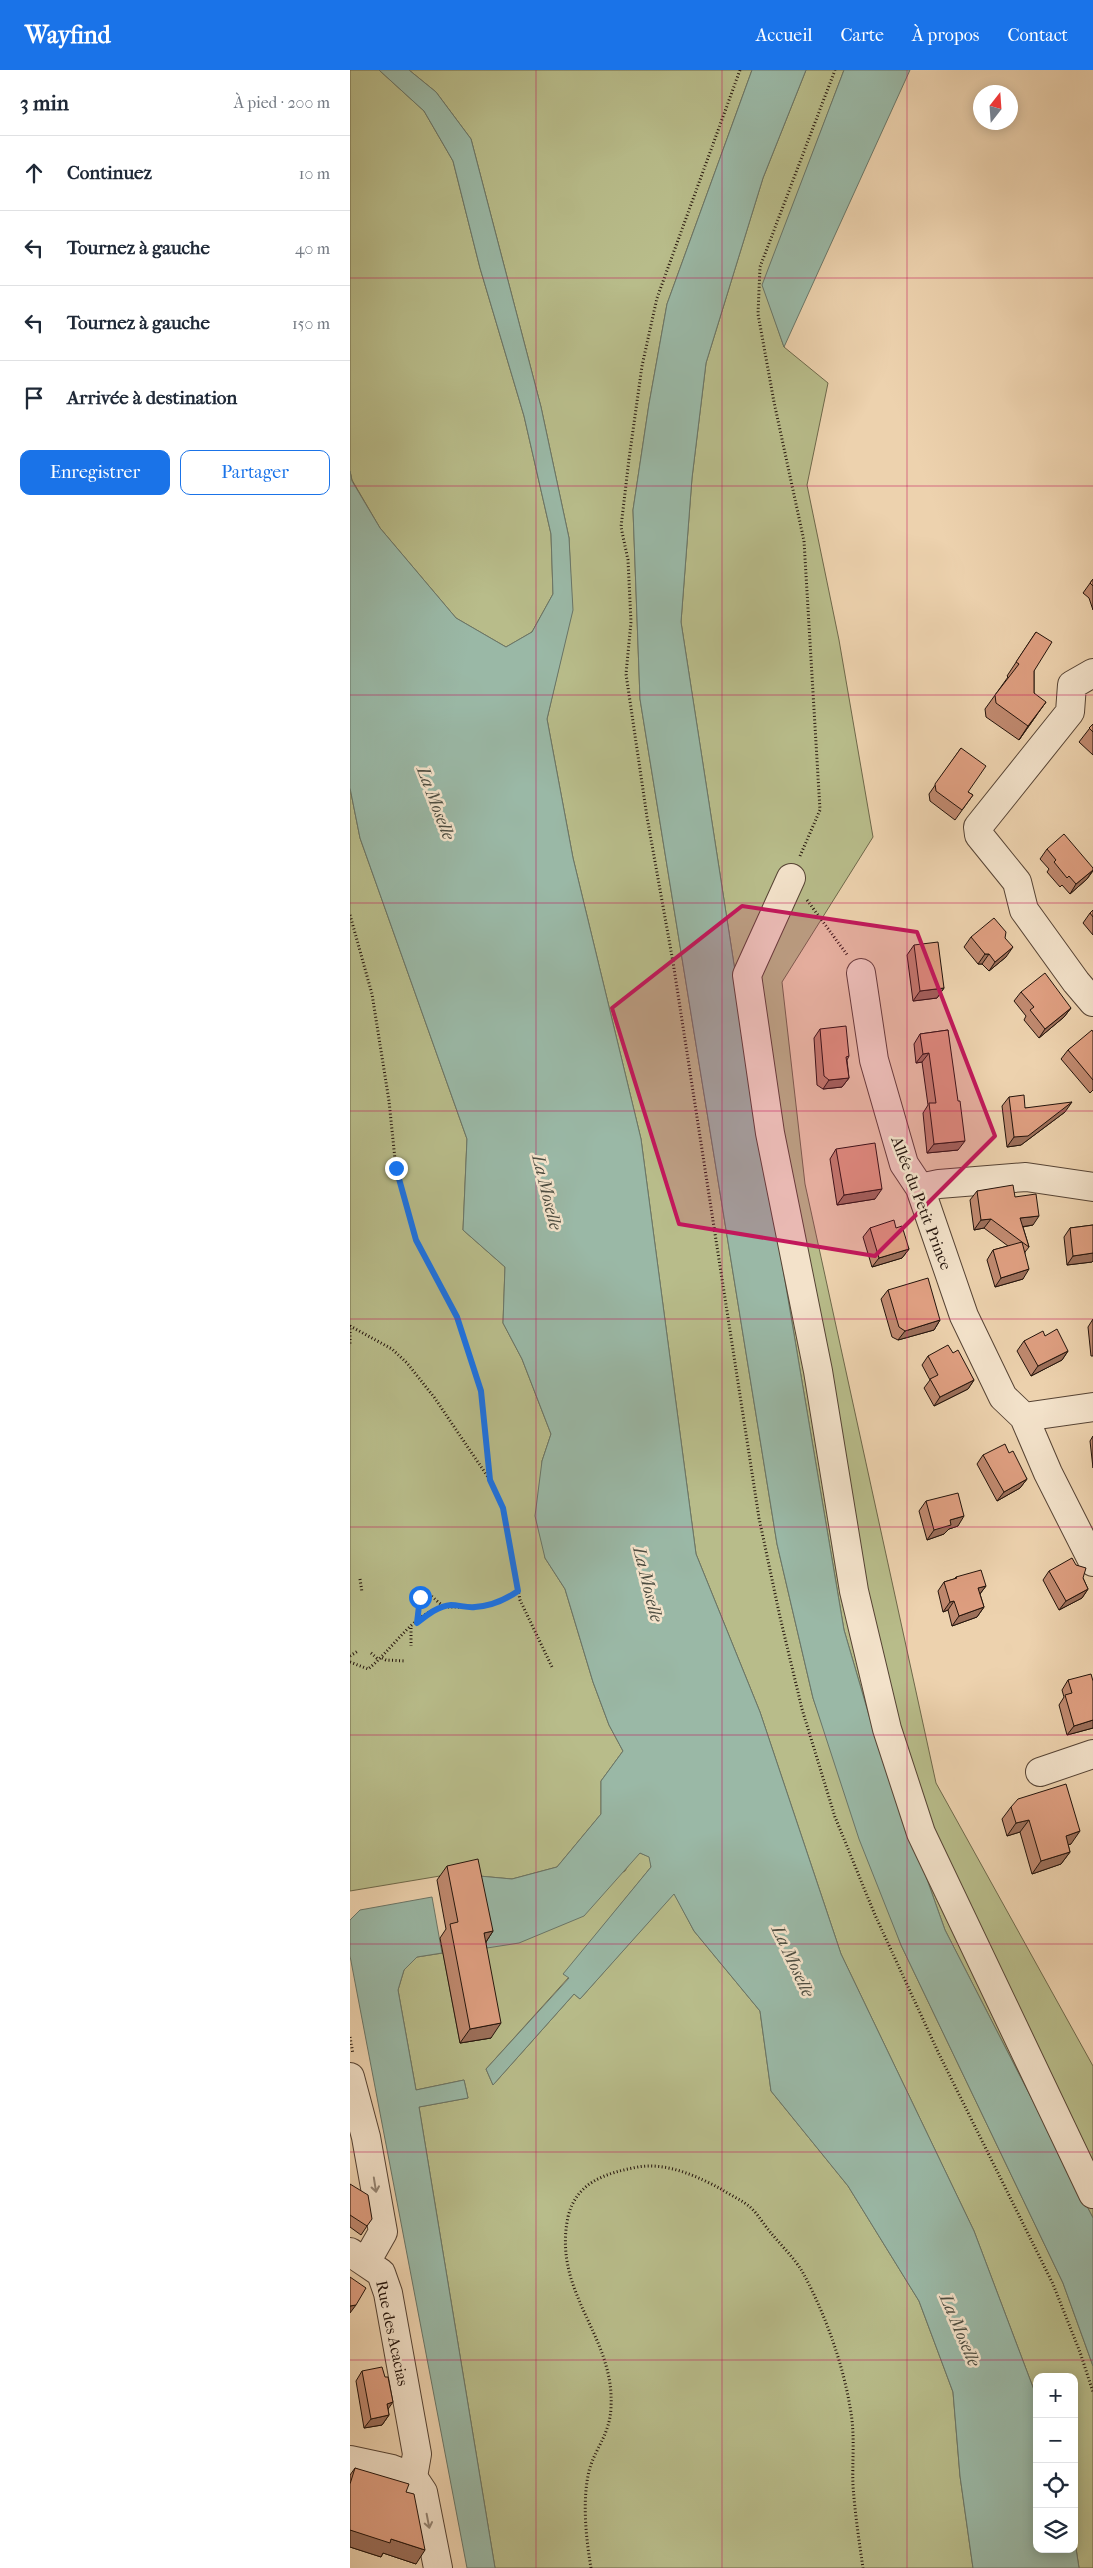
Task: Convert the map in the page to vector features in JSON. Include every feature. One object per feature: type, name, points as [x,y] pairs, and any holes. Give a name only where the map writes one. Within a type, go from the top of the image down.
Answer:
[{"type":"street","points":[[1083,679],[1070,712],[978,827],[979,835],[1017,882],[1024,910],[1093,1002]]},
{"type":"street","points":[[790,878],[747,975],[770,1133],[818,1371],[854,1591],[887,1729],[921,1833],[1093,2194]]},
{"type":"street","name":"Allée du Petit Prince","points":[[861,973],[874,1060],[904,1164],[920,1188],[964,1316],[1003,1397],[1024,1417]]},
{"type":"street","points":[[920,1188],[940,1184],[1026,1177],[1093,1187]]},
{"type":"street","points":[[1093,1407],[1024,1417],[1048,1473],[1093,1562]]},
{"type":"street","points":[[1040,1772],[1093,1754]]},
{"type":"street","name":"Rue des Acacias","points":[[350,2077],[366,2137],[383,2232],[358,2257],[381,2273],[388,2293],[416,2454],[412,2477]]},
{"type":"street","points":[[350,2460],[412,2477],[423,2492],[438,2568]]},
{"type":"path","points":[[835,70],[760,267],[758,314],[774,402],[804,541],[820,810],[790,878],[861,973]]},
{"type":"path","points":[[350,915],[372,994],[396,1168],[416,1240],[457,1317],[481,1391],[490,1480]]},
{"type":"path","points":[[350,1344],[350,1326],[392,1349],[407,1363],[434,1397],[490,1480],[503,1508],[520,1600],[552,1667]]},
{"type":"path","points":[[360,1579],[362,1592]]},
{"type":"path","points":[[350,1662],[368,1669],[431,1611],[450,1605],[475,1607],[503,1601],[518,1591]]},
{"type":"path","points":[[429,1594],[444,1607]]},
{"type":"path","points":[[417,1623],[420,1597]]},
{"type":"path","points":[[411,1628],[411,1646]]},
{"type":"path","points":[[350,1656],[358,1651]]},
{"type":"path","points":[[370,1653],[380,1659],[405,1661]]},
{"type":"path","points":[[591,2568],[587,2492],[589,2470],[608,2433],[611,2408],[610,2378],[604,2353],[591,2331],[571,2284],[564,2247],[569,2215],[576,2197],[588,2184],[609,2173],[647,2166],[672,2168],[714,2185],[749,2206],[801,2270],[845,2375],[852,2416],[853,2487],[863,2568]]},
{"type":"highlighted area","points":[[742,906],[917,932],[995,1136],[875,1256],[679,1224],[612,1008]]},
{"type":"green space","points":[[350,70],[379,70],[424,111],[453,161],[480,268],[524,416],[551,534],[553,594],[532,632],[506,647],[456,618],[380,528],[352,480],[350,471]]},
{"type":"green space","points":[[409,70],[752,70],[667,304],[649,404],[633,510],[640,699],[777,1544],[813,1698],[901,1945],[1063,2283],[1093,2366],[1093,2568],[1079,2568],[1077,2553],[1078,2373],[1033,2373],[1033,2387],[974,2231],[841,1954],[760,1712],[696,1554],[641,1139],[573,858],[547,719],[572,610],[569,538],[541,407],[471,139],[436,92]]},
{"type":"green space","points":[[806,70],[844,70],[763,285],[784,347],[828,383],[807,485],[839,640],[873,837],[782,982],[805,1184],[936,1783],[1093,2066],[1093,2218],[945,1930],[870,1719],[844,1630],[761,1139],[681,622],[692,478],[706,363],[763,178]]},
{"type":"green space","points":[[350,788],[360,838],[467,1139],[463,1230],[505,1267],[503,1323],[522,1359],[551,1434],[542,1461],[545,1558],[565,1589],[593,1682],[609,1725],[623,1751],[601,1781],[601,1814],[557,1867],[512,1879],[479,1876],[470,1871],[350,1891]]},
{"type":"green space","points":[[640,1853],[650,1857],[651,1867],[564,1974],[569,1977],[486,2069],[493,2085],[574,1994],[580,1999],[674,1893],[694,1931],[760,2011],[771,2091],[848,2186],[919,2301],[953,2392],[960,2476],[973,2568],[495,2568],[419,2107],[468,2098],[464,2080],[416,2090],[398,1990],[404,1970],[417,1957],[443,1953],[460,2043],[491,2038],[474,1947],[625,1871],[631,1861]]},
{"type":"water","name":"La Moselle","points":[[379,70],[409,70],[436,92],[471,139],[541,407],[569,538],[573,610],[547,719],[573,858],[641,1139],[696,1554],[760,1712],[841,1954],[974,2231],[1033,2387],[1033,2553],[1077,2553],[1079,2568],[973,2568],[960,2476],[953,2392],[919,2301],[848,2186],[771,2091],[760,2011],[694,1931],[674,1894],[580,1999],[574,1994],[493,2085],[486,2069],[569,1978],[563,1974],[651,1867],[649,1857],[640,1853],[584,1916],[519,1943],[487,1948],[479,1912],[479,1876],[512,1879],[557,1867],[601,1814],[601,1781],[623,1751],[609,1725],[593,1682],[565,1589],[545,1558],[535,1516],[542,1461],[551,1434],[522,1359],[503,1323],[505,1267],[463,1230],[467,1139],[360,838],[350,788],[350,471],[352,481],[380,528],[456,618],[506,647],[532,632],[553,594],[551,534],[524,416],[480,268],[453,161],[424,111]]},
{"type":"water","points":[[752,70],[806,70],[763,178],[706,363],[692,478],[681,622],[761,1139],[844,1630],[870,1719],[945,1930],[1093,2218],[1093,2366],[1063,2283],[901,1945],[859,1839],[813,1698],[777,1544],[640,699],[633,510],[649,404],[667,304]]},
{"type":"water","points":[[844,70],[910,70],[784,347],[762,285]]},
{"type":"water","points":[[432,1897],[442,1953],[417,1957],[404,1970],[398,1990],[416,2090],[464,2080],[468,2098],[419,2107],[495,2568],[467,2568],[350,1956],[350,1920],[360,1910]]},
{"type":"building","points":[[1036,632],[1052,642],[1034,671],[1034,693],[1046,702],[1028,726],[996,703],[995,695],[1019,664],[1016,662]]},
{"type":"building","points":[[1093,724],[1093,732],[1089,728]]},
{"type":"building","points":[[961,748],[986,766],[968,792],[973,795],[962,810],[936,791],[935,784]]},
{"type":"building","points":[[1064,834],[1093,868],[1076,884],[1069,876],[1067,878],[1054,862],[1056,860],[1047,849]]},
{"type":"building","points":[[994,918],[1006,932],[1005,938],[1013,947],[995,962],[989,954],[985,954],[971,937]]},
{"type":"building","points":[[938,942],[944,988],[920,991],[914,945]]},
{"type":"building","points":[[1045,973],[1071,1008],[1045,1029],[1030,1010],[1034,1007],[1021,992]]},
{"type":"building","points":[[846,1026],[849,1056],[846,1057],[849,1078],[829,1080],[824,1076],[820,1029]]},
{"type":"building","points":[[948,1030],[965,1141],[934,1144],[929,1103],[936,1103],[929,1053],[923,1054],[920,1034]]},
{"type":"building","points":[[1092,1030],[1093,1032],[1093,1080],[1068,1050]]},
{"type":"building","points":[[1024,1095],[1025,1108],[1072,1102],[1028,1136],[1014,1137],[1009,1097]]},
{"type":"building","points":[[875,1143],[882,1189],[844,1195],[836,1149]]},
{"type":"building","points":[[1013,1185],[1015,1197],[1036,1194],[1039,1216],[1020,1218],[1029,1247],[991,1219],[981,1220],[977,1191]]},
{"type":"building","points":[[894,1220],[896,1228],[902,1226],[909,1249],[879,1258],[870,1228]]},
{"type":"building","points":[[1093,1225],[1093,1253],[1073,1256],[1070,1228]]},
{"type":"building","points":[[1022,1242],[1029,1269],[1001,1278],[993,1250]]},
{"type":"building","points":[[928,1278],[940,1320],[905,1331],[899,1327],[888,1290]]},
{"type":"building","points":[[1057,1329],[1068,1351],[1038,1366],[1024,1341],[1043,1331],[1045,1336]]},
{"type":"building","points":[[948,1345],[953,1353],[958,1350],[974,1380],[940,1397],[930,1379],[938,1375],[928,1356]]},
{"type":"building","points":[[1005,1444],[1009,1453],[1013,1451],[1027,1479],[1004,1492],[983,1455]]},
{"type":"building","points":[[958,1493],[964,1516],[950,1520],[951,1525],[934,1530],[926,1501]]},
{"type":"building","points":[[1072,1558],[1076,1565],[1086,1568],[1083,1578],[1088,1589],[1066,1601],[1049,1571]]},
{"type":"building","points":[[981,1570],[986,1586],[978,1588],[984,1607],[959,1616],[954,1601],[950,1602],[944,1582]]},
{"type":"building","points":[[1091,1674],[1093,1681],[1093,1720],[1074,1726],[1065,1695],[1072,1693],[1068,1680]]},
{"type":"building","points":[[1066,1784],[1080,1831],[1066,1836],[1070,1852],[1041,1861],[1029,1820],[1016,1823],[1011,1807],[1018,1799]]},
{"type":"building","points":[[478,1859],[493,1931],[484,1933],[501,2023],[470,2029],[450,1924],[458,1922],[447,1866]]},
{"type":"building","points":[[350,2184],[368,2195],[372,2219],[367,2226],[350,2215]]},
{"type":"building","points":[[350,2277],[366,2288],[356,2305],[350,2306]]},
{"type":"building","points":[[382,2367],[385,2377],[388,2377],[393,2402],[387,2404],[389,2415],[371,2419],[362,2371]]},
{"type":"building","points":[[355,2468],[409,2484],[406,2492],[414,2494],[425,2550],[391,2539],[390,2543],[350,2530],[350,2484]]},
{"type":"route","points":[[396,1168],[416,1240],[457,1317],[481,1391],[490,1480],[503,1508],[518,1591],[503,1601],[475,1607],[450,1605],[431,1611],[417,1623],[420,1597]]}]
